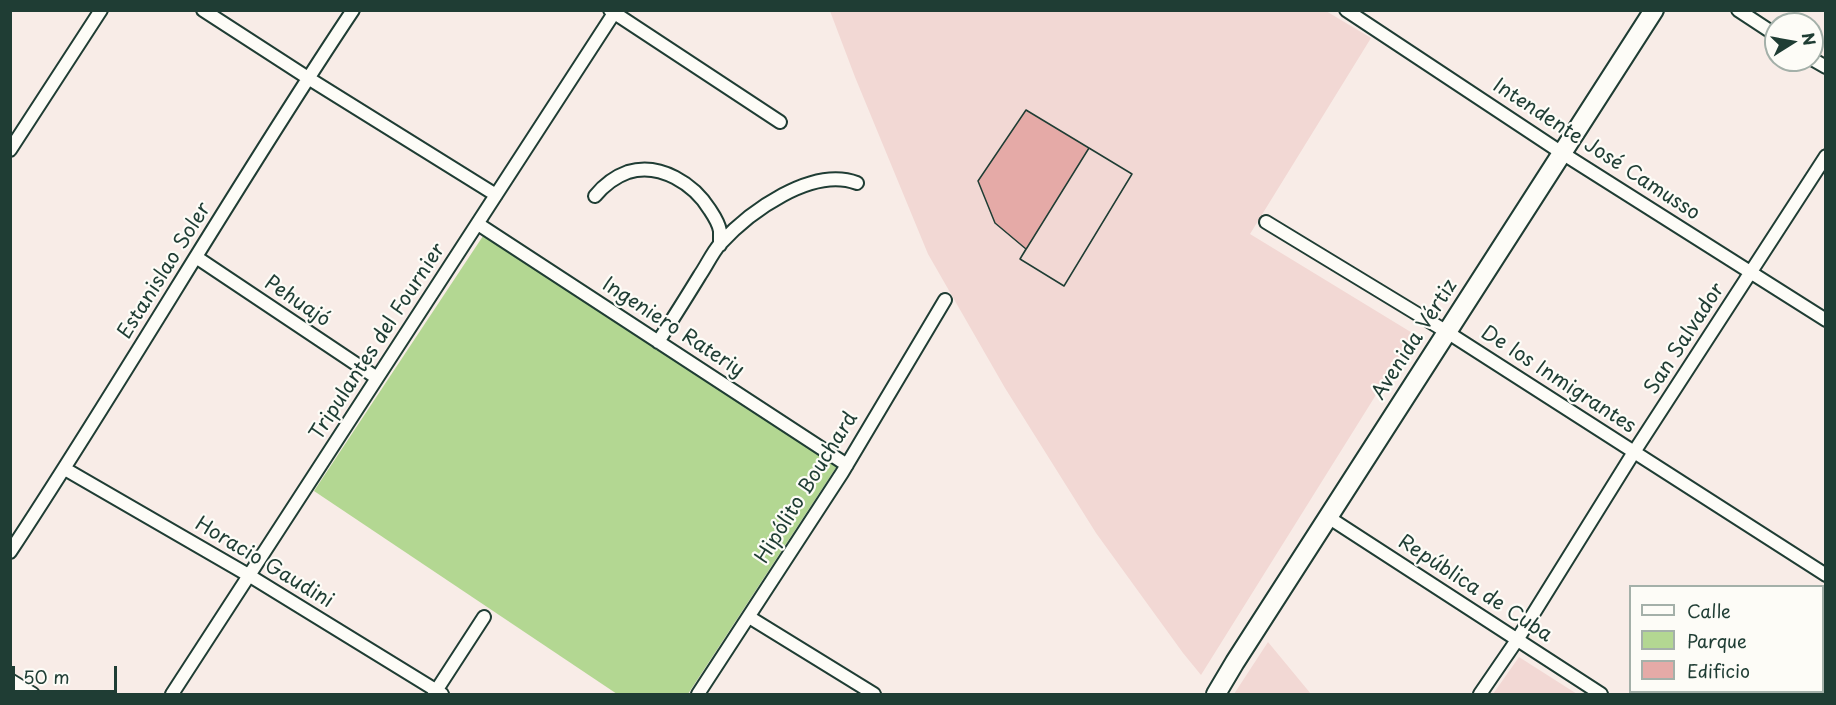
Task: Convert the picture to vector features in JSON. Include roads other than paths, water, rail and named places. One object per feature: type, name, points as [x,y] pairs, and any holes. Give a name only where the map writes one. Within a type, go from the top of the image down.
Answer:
[{"type":"street","points":[[12,144],[101,10]]},
{"type":"street","points":[[202,10],[496,195]]},
{"type":"street","name":"Estanislao Soler","points":[[10,552],[65,469],[308,78],[353,10]]},
{"type":"street","name":"Intendente José Camusso","points":[[1346,10],[1562,153],[1826,320]]},
{"type":"street","name":"Avenida Vértiz","points":[[1216,694],[1654,10]]},
{"type":"street","points":[[1738,10],[1764,27]]},
{"type":"street","points":[[613,11],[780,122]]},
{"type":"street","name":"Tripulantes del Fournier","points":[[172,694],[478,224],[613,11]]},
{"type":"street","name":"San Salvador","points":[[1480,694],[1826,156]]},
{"type":"street","points":[[595,196],[606,183],[629,172],[656,171],[682,181],[696,192],[714,217],[720,230],[720,245]]},
{"type":"street","points":[[658,342],[720,245],[762,207],[784,194],[820,181],[847,179],[857,183]]},
{"type":"street","name":"De los Inmigrantes","points":[[1266,222],[1447,332],[1826,575]]},
{"type":"street","name":"Ingeniero Rateriy","points":[[478,224],[847,465]]},
{"type":"street","name":"Pehuajó","points":[[196,257],[376,378]]},
{"type":"street","name":"Hipólito Bouchard","points":[[698,694],[847,465],[945,300]]},
{"type":"street","name":"Horacio Gaudini","points":[[65,469],[250,576],[437,693]]},
{"type":"street","name":"República de Cuba","points":[[1328,517],[1601,694]]},
{"type":"street","points":[[437,693],[484,617]]},
{"type":"street","points":[[749,617],[874,694]]},
{"type":"street","points":[[10,680],[33,694]]}]
